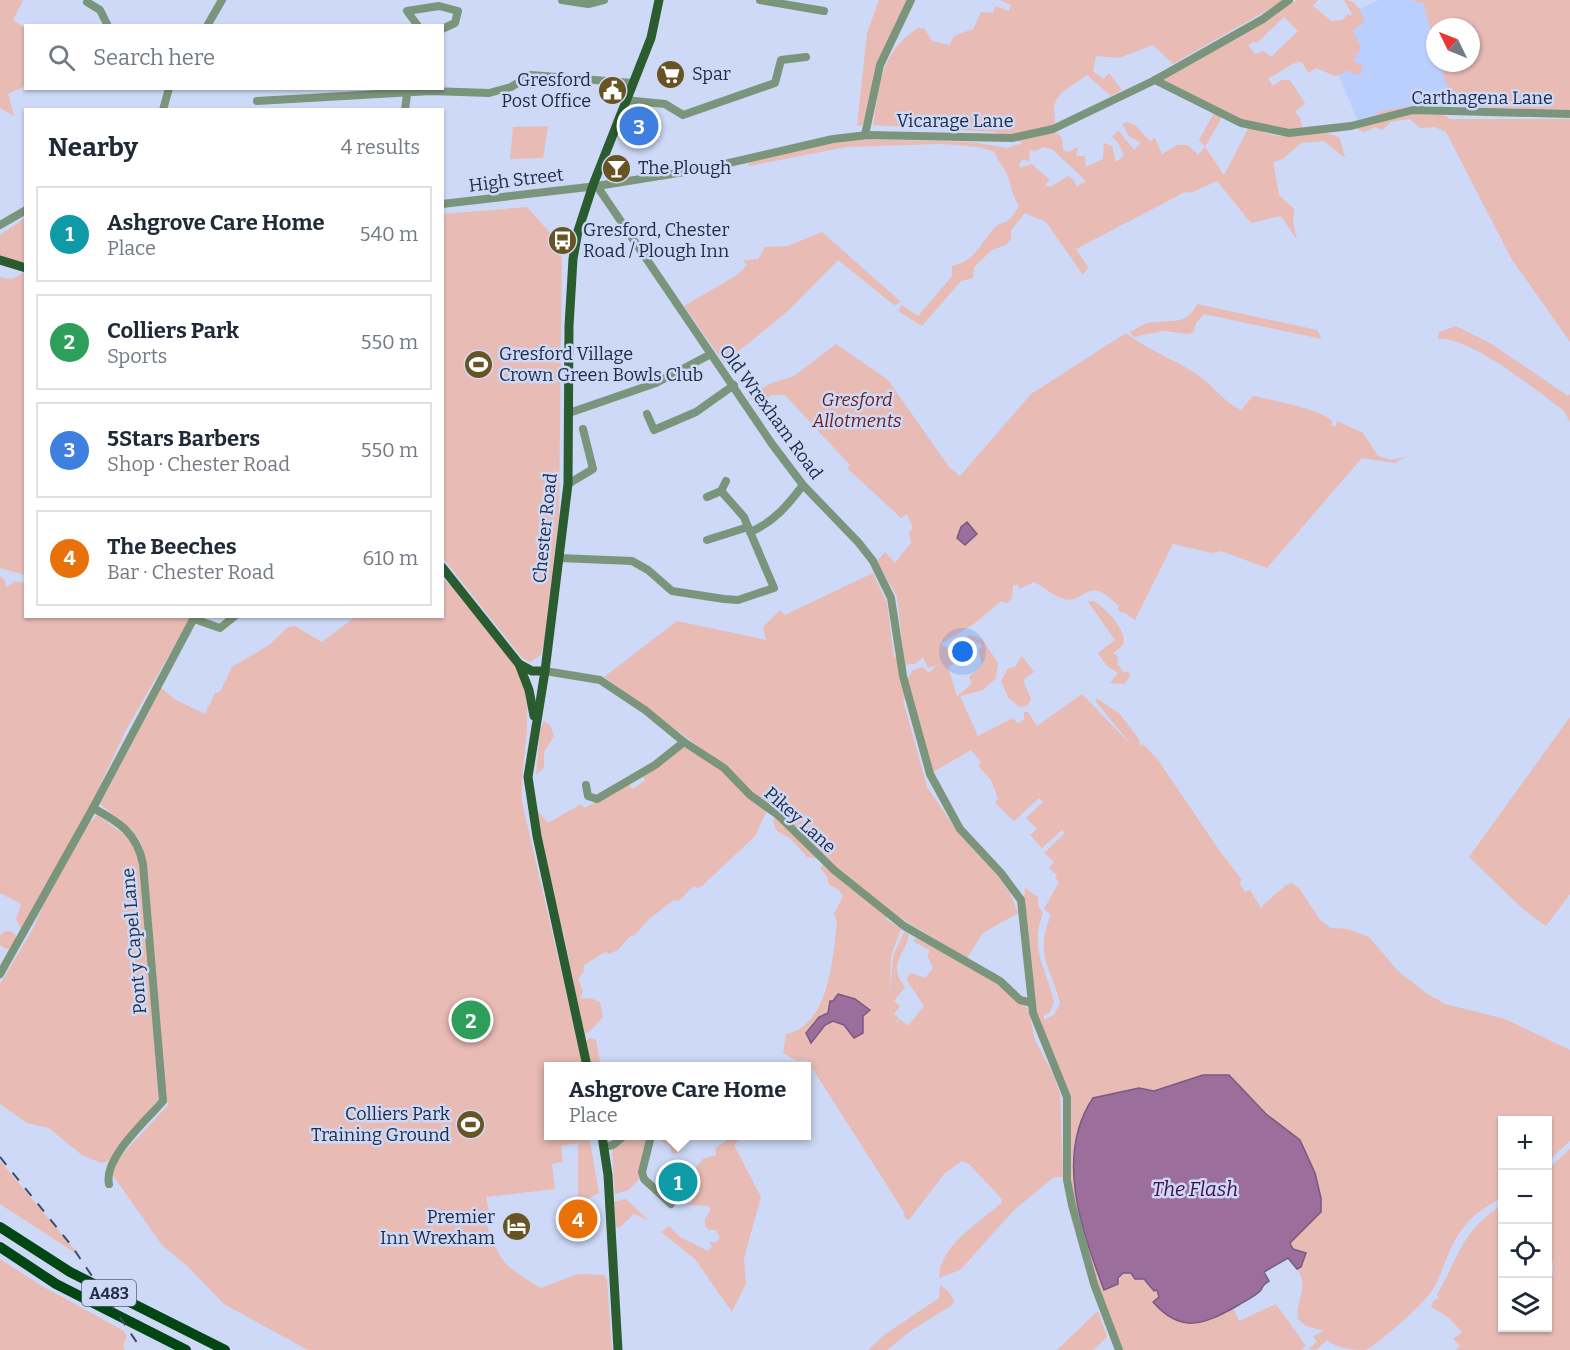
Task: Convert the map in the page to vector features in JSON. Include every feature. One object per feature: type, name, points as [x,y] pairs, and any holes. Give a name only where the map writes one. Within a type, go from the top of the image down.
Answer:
[{"type":"highway","name":"A483","points":[[0,1227],[70,1272],[225,1350]]},
{"type":"highway","name":"A483","points":[[0,1247],[56,1284],[186,1350]]},
{"type":"main road","name":"Chester Road","points":[[587,1062],[537,836],[528,777],[545,671],[568,484],[573,259],[578,231],[625,100],[651,38],[659,0]]},
{"type":"main road","points":[[0,260],[24,267]]},
{"type":"main road","points":[[444,570],[519,664],[530,690],[535,722]]},
{"type":"main road","points":[[519,664],[532,671],[545,671]]},
{"type":"main road","points":[[603,1140],[618,1350]]},
{"type":"street","points":[[208,24],[222,0]]},
{"type":"street","points":[[562,0],[588,4],[604,0]]},
{"type":"street","points":[[760,0],[824,11]]},
{"type":"street","points":[[865,135],[880,65],[911,0]]},
{"type":"street","name":"Vicarage Lane","points":[[595,185],[703,169],[833,139],[865,135],[1012,138],[1053,129],[1155,80],[1263,19],[1289,0]]},
{"type":"street","points":[[87,2],[100,10],[107,24]]},
{"type":"street","points":[[417,24],[407,11],[439,6],[458,11],[455,23],[444,28]]},
{"type":"street","points":[[625,100],[665,104],[683,115],[775,83],[781,60],[806,57]]},
{"type":"street","points":[[256,101],[407,94],[431,90],[489,93],[511,87],[531,75],[632,83]]},
{"type":"street","name":"Carthagena Lane","points":[[1155,80],[1241,123],[1289,133],[1351,126],[1413,110],[1570,114]]},
{"type":"street","points":[[164,108],[168,90]]},
{"type":"street","points":[[405,108],[407,94]]},
{"type":"street","name":"High Street","points":[[444,204],[595,185]]},
{"type":"street","name":"Old Wrexham Road","points":[[595,185],[734,385],[772,444],[803,485],[858,542],[873,561],[891,598],[903,676],[930,774],[960,829],[1001,873],[1021,900],[1032,1003],[1037,1028],[1067,1097],[1067,1180],[1072,1205],[1094,1284],[1119,1350]]},
{"type":"street","points":[[0,225],[24,211]]},
{"type":"street","points":[[568,413],[656,383],[711,354]]},
{"type":"street","points":[[647,414],[654,430],[696,412],[734,385]]},
{"type":"street","points":[[568,484],[593,470],[583,429]]},
{"type":"street","points":[[707,497],[721,491],[726,481]]},
{"type":"street","points":[[707,540],[766,525],[778,516],[803,485]]},
{"type":"street","points":[[559,558],[632,561],[648,570],[672,591],[724,599],[738,600],[774,588],[744,517],[721,491]]},
{"type":"street","points":[[0,974],[93,808],[195,618],[220,628],[232,618]]},
{"type":"street","name":"Pikey Lane","points":[[545,671],[600,680],[645,710],[684,742],[724,768],[750,795],[778,815],[834,870],[904,926],[1000,981],[1020,1000],[1032,1003]]},
{"type":"street","points":[[586,785],[588,796],[597,799],[655,765],[684,742]]},
{"type":"street","name":"Pont y Capel Lane","points":[[93,808],[128,831],[139,845],[143,864],[163,1101],[118,1153],[109,1167],[109,1184]]},
{"type":"street","points":[[604,1147],[613,1145],[619,1140]]},
{"type":"street","points":[[650,1140],[642,1172],[644,1179],[670,1204]]},
{"type":"shaded area","points":[[1379,0],[1422,0],[1427,18],[1426,72],[1443,72],[1453,106],[1430,107],[1358,121],[1338,74],[1344,71],[1349,31],[1359,16],[1359,9]]},
{"type":"green space","points":[[0,0],[23,0],[13,20],[24,27],[24,86],[8,94],[14,116],[0,108]]},
{"type":"green space","points":[[879,0],[909,0],[877,65],[863,125],[857,126],[867,33]]},
{"type":"green space","points":[[1000,0],[1285,0],[1173,64],[1153,45],[1119,58],[1096,56],[1093,71],[1103,79],[1109,73],[1122,90],[1111,96],[1087,75],[1057,99],[1054,111],[1054,130],[1062,138],[1063,150],[1068,152],[1078,147],[1076,156],[1085,156],[1086,167],[1103,159],[1104,143],[1112,146],[1116,162],[1124,156],[1118,142],[1112,137],[1118,130],[1134,150],[1141,143],[1129,136],[1122,124],[1127,122],[1136,126],[1150,141],[1155,138],[1162,154],[1177,145],[1188,145],[1198,155],[1205,147],[1224,175],[1249,127],[1280,136],[1326,133],[1340,138],[1345,158],[1324,141],[1301,143],[1283,159],[1273,162],[1279,195],[1294,209],[1293,222],[1297,240],[1281,216],[1251,223],[1217,181],[1190,193],[1185,192],[1076,249],[1088,267],[1083,275],[1046,222],[1025,213],[1011,230],[1011,239],[1006,245],[992,250],[974,267],[973,278],[961,281],[922,326],[898,311],[902,305],[918,316],[952,276],[952,266],[972,256],[996,226],[1009,220],[1018,208],[1007,174],[995,152],[979,147],[941,144],[846,147],[749,166],[748,162],[834,141],[856,139],[972,142],[1007,148],[1023,143],[995,132],[873,125],[884,70],[896,48],[905,38],[918,28],[924,28],[932,41],[950,45],[954,36],[973,29],[981,12],[993,13],[995,6],[1009,11],[1011,5]],"holes":[[[1043,147],[1052,149],[1086,181],[1076,187],[1074,180],[1068,176],[1050,187],[1045,185],[1050,180],[1032,164],[1020,168],[1019,164],[1023,159],[1029,162],[1030,150],[1036,151]]]},
{"type":"green space","points":[[1297,0],[1318,0],[1313,6],[1331,21],[1342,20],[1348,14],[1350,16],[1352,14],[1344,0],[1349,0],[1358,7],[1365,21],[1353,31],[1361,48],[1353,61],[1362,65],[1361,73],[1353,75],[1351,70],[1335,76],[1316,68],[1308,73],[1302,62],[1293,64],[1268,78],[1273,86],[1281,80],[1290,80],[1305,103],[1295,112],[1300,118],[1303,129],[1284,130],[1265,127],[1229,116],[1161,81]],"holes":[[[1284,17],[1298,31],[1271,57],[1264,51],[1255,54],[1248,45],[1253,42],[1257,43]]]},
{"type":"green space","points":[[1411,0],[1570,0],[1570,111],[1453,106],[1443,72],[1480,72],[1480,18],[1427,18],[1423,3]]},
{"type":"green space","points":[[1412,106],[1430,107],[1450,119],[1570,119],[1570,342],[1511,258],[1446,132],[1435,127],[1420,128],[1410,119],[1391,122],[1382,130],[1375,127],[1365,132],[1358,130],[1357,124],[1367,122],[1381,111]]},
{"type":"green space","points":[[1214,113],[1222,117],[1205,147],[1199,140]]},
{"type":"green space","points":[[548,126],[543,158],[510,159],[513,127]]},
{"type":"green space","points":[[527,207],[562,246],[559,517],[544,642],[541,655],[530,662],[522,658],[444,559],[444,214]]},
{"type":"green space","points":[[24,219],[24,263],[0,257],[0,235]]},
{"type":"green space","points":[[822,232],[901,302],[894,305],[838,260],[787,312],[724,363],[684,306],[737,275],[747,265],[743,260],[758,259],[765,247],[788,246]]},
{"type":"green space","points":[[24,273],[24,575],[0,568],[0,277],[12,279]]},
{"type":"green space","points":[[1197,304],[1317,330],[1322,339],[1204,314],[1196,323],[1194,331],[1189,334],[1163,331],[1133,337],[1130,332],[1148,323],[1182,319],[1193,311]]},
{"type":"green space","points":[[1456,326],[1490,343],[1568,396],[1570,394],[1570,422],[1564,411],[1503,366],[1468,346],[1452,340],[1438,339],[1439,332]]},
{"type":"green space","name":"Gresford Allotments","points":[[1126,333],[1195,373],[1228,402],[1241,410],[1253,396],[1296,406],[1319,413],[1333,422],[1331,425],[1336,427],[1337,421],[1363,433],[1378,456],[1391,460],[1405,457],[1395,463],[1362,458],[1267,568],[1221,551],[1212,553],[1173,544],[1135,620],[1124,612],[1121,613],[1119,606],[1099,591],[1093,590],[1072,599],[1064,599],[1034,582],[1019,589],[1018,584],[1013,586],[1012,598],[1007,603],[1001,601],[974,624],[941,644],[947,648],[954,664],[948,667],[957,696],[972,684],[969,677],[982,665],[978,650],[982,646],[973,640],[967,650],[960,647],[958,643],[970,635],[982,639],[998,663],[996,678],[983,690],[960,696],[978,736],[1013,718],[1018,724],[1024,719],[1024,712],[1028,712],[1037,726],[1082,694],[1133,747],[1097,703],[1096,698],[1119,713],[1139,739],[1140,746],[1143,744],[1158,760],[1242,880],[1239,883],[1245,892],[1250,890],[1262,910],[1262,906],[1285,886],[1292,883],[1299,888],[1320,920],[1331,928],[1347,929],[1369,937],[1398,971],[1426,993],[1445,1004],[1505,1019],[1570,1050],[1570,1141],[1552,1157],[1552,1116],[1498,1116],[1498,1200],[1476,1214],[1463,1228],[1429,1295],[1390,1332],[1365,1350],[1344,1348],[1327,1340],[1316,1350],[1309,1349],[1317,1341],[1313,1336],[1324,1331],[1306,1326],[1298,1319],[1302,1282],[1297,1269],[1302,1266],[1300,1251],[1293,1249],[1290,1243],[1321,1212],[1287,1129],[1266,1114],[1229,1075],[1173,1084],[1154,1091],[1139,1088],[1093,1098],[1084,1112],[1118,1282],[1123,1273],[1136,1276],[1154,1291],[1157,1289],[1159,1297],[1209,1320],[1233,1308],[1239,1321],[1276,1304],[1306,1346],[1301,1350],[1123,1350],[1096,1283],[1069,1180],[1071,1095],[1038,1025],[1024,900],[1025,888],[1038,897],[1038,906],[1043,913],[1039,925],[1038,948],[1054,1002],[1050,1012],[1044,1015],[1044,1020],[1054,1015],[1060,1003],[1044,951],[1046,929],[1051,915],[1044,909],[1059,882],[1055,878],[1057,875],[1049,868],[1054,862],[1044,853],[1065,833],[1062,830],[1042,848],[1030,835],[1037,829],[1026,818],[1043,802],[1039,798],[1014,821],[995,803],[998,799],[991,780],[978,766],[981,762],[971,750],[933,772],[911,696],[903,700],[927,787],[960,835],[996,873],[1010,893],[1018,913],[983,933],[967,958],[889,911],[886,919],[901,929],[891,956],[890,996],[893,956],[904,932],[909,934],[897,965],[897,972],[905,987],[894,1001],[900,1006],[894,1014],[899,1018],[894,1025],[900,1019],[908,1026],[924,1006],[906,979],[911,973],[925,978],[933,968],[928,957],[929,950],[913,941],[916,938],[997,981],[1028,1009],[1035,1040],[1060,1093],[1063,1177],[1054,1177],[1014,1210],[960,1270],[939,1278],[941,1266],[953,1245],[1001,1203],[1002,1199],[969,1164],[962,1161],[944,1174],[909,1220],[905,1218],[904,1212],[811,1066],[811,1062],[797,1061],[783,1053],[786,1034],[801,1028],[812,1018],[820,1004],[834,953],[837,921],[834,914],[843,896],[838,889],[829,885],[827,876],[820,868],[828,860],[819,850],[817,858],[807,857],[791,839],[777,831],[773,822],[776,809],[770,804],[755,836],[703,885],[698,888],[693,886],[679,901],[674,900],[650,918],[619,949],[610,954],[605,952],[584,965],[584,971],[578,979],[583,991],[580,999],[590,998],[600,1002],[603,1017],[589,1032],[584,1034],[563,930],[558,922],[537,810],[548,823],[581,804],[584,808],[629,784],[632,789],[645,781],[643,776],[687,746],[712,756],[604,677],[677,621],[766,640],[763,627],[780,610],[785,615],[873,573],[887,603],[894,658],[903,650],[897,597],[877,561],[885,552],[895,563],[911,543],[909,532],[913,528],[907,514],[901,518],[847,468],[850,465],[785,395],[771,395],[757,406],[749,397],[769,384],[794,376],[836,344],[888,380],[949,467],[960,476],[1031,394]],"holes":[[[923,657],[928,668],[937,665],[929,673],[923,667],[913,670],[908,678],[901,679],[899,673],[908,664],[915,664]],[[830,1001],[869,1010],[863,1016],[861,1023],[844,1025],[833,1021],[825,1025]]]},
{"type":"green space","points":[[0,576],[5,580],[6,588],[15,581],[24,583],[24,618],[190,618],[127,728],[92,802],[22,931],[16,919],[21,904],[0,893]]},
{"type":"green space","points":[[444,580],[452,586],[514,664],[522,680],[526,696],[527,731],[522,802],[582,1062],[544,1062],[544,1140],[590,1140],[599,1193],[578,1204],[578,1143],[561,1146],[563,1162],[552,1164],[555,1189],[486,1197],[489,1212],[483,1215],[493,1242],[503,1259],[517,1273],[541,1288],[578,1274],[604,1275],[607,1280],[612,1350],[308,1350],[224,1304],[187,1266],[162,1245],[112,1174],[116,1161],[169,1104],[165,1101],[142,844],[132,830],[100,804],[161,688],[176,700],[205,714],[215,693],[220,692],[232,667],[269,645],[288,627],[295,626],[322,642],[354,618],[444,618]]},
{"type":"green space","points":[[1093,601],[1108,613],[1122,633],[1123,644],[1113,654],[1117,655],[1118,665],[1124,673],[1128,671],[1130,675],[1125,684],[1110,683],[1118,673],[1107,666],[1098,653],[1115,640],[1088,602]]},
{"type":"green space","points":[[1022,656],[1034,672],[1023,680],[1031,699],[1027,706],[1019,707],[1008,697],[1001,681],[1008,668],[1015,667]]},
{"type":"green space","points":[[1570,717],[1570,894],[1546,926],[1524,910],[1469,857]]},
{"type":"green space","points":[[544,721],[550,725],[554,736],[544,752],[544,768],[536,775],[540,731]]},
{"type":"green space","points":[[97,815],[128,837],[139,857],[159,1099],[111,1160],[101,1163],[82,1155],[49,1128],[27,1123],[0,1104],[0,984],[34,927],[49,891],[87,826]]},
{"type":"green space","points":[[4,931],[12,931],[17,936],[15,947],[4,949],[-1,944],[-1,936]]},
{"type":"green space","points":[[590,1038],[596,1040],[600,1062],[589,1062],[586,1041]]},
{"type":"green space","points":[[622,1140],[649,1140],[639,1167],[639,1179],[629,1190],[615,1194],[612,1149]]},
{"type":"green space","points":[[678,1140],[682,1149],[678,1153],[672,1153],[670,1146],[661,1141]]},
{"type":"green space","points":[[739,1140],[734,1145],[761,1197],[744,1258],[746,1283],[732,1312],[695,1259],[661,1232],[669,1226],[680,1237],[708,1251],[712,1246],[709,1242],[716,1242],[720,1238],[716,1230],[709,1230],[705,1226],[705,1219],[711,1209],[708,1206],[687,1205],[692,1202],[692,1197],[685,1194],[685,1188],[692,1180],[687,1181],[687,1175],[691,1175],[703,1159],[716,1155],[715,1148],[726,1141]]},
{"type":"green space","points":[[1570,1149],[1570,1350],[1456,1350],[1460,1346],[1453,1339],[1462,1332],[1448,1317],[1431,1307],[1433,1301],[1439,1298],[1437,1295],[1470,1234],[1478,1224],[1498,1208],[1498,1332],[1552,1332],[1552,1165]]},
{"type":"green space","points":[[0,1161],[80,1256],[0,1204]]},
{"type":"green space","points":[[626,1199],[648,1220],[634,1214],[619,1228],[615,1226],[613,1202]]},
{"type":"green space","points":[[0,1259],[42,1286],[124,1331],[127,1336],[123,1346],[125,1350],[0,1350]]},
{"type":"green space","points":[[940,1285],[949,1292],[954,1301],[952,1305],[909,1332],[887,1350],[868,1350],[884,1335],[939,1298]]},
{"type":"green space","points":[[1098,1311],[1107,1337],[1093,1350],[1057,1350]]},
{"type":"water","points":[[967,522],[977,534],[965,545],[957,538],[961,527]]},
{"type":"water","points":[[838,994],[855,999],[870,1010],[863,1016],[863,1033],[854,1038],[844,1025],[833,1021],[825,1025],[811,1043],[806,1033],[819,1017],[828,1013],[830,1001],[833,1001]]},
{"type":"water","name":"The Flash","points":[[1203,1075],[1229,1075],[1266,1114],[1300,1140],[1315,1173],[1321,1198],[1321,1212],[1290,1243],[1293,1249],[1306,1253],[1301,1267],[1297,1269],[1288,1258],[1264,1272],[1269,1281],[1256,1294],[1213,1318],[1193,1323],[1173,1319],[1163,1312],[1153,1302],[1159,1297],[1157,1290],[1154,1291],[1144,1279],[1135,1279],[1131,1273],[1123,1273],[1118,1278],[1118,1284],[1104,1290],[1081,1219],[1076,1194],[1075,1144],[1081,1120],[1093,1098],[1139,1088],[1154,1091]]},
{"type":"railway","points":[[0,1157],[71,1245],[142,1350]]},
{"type":"place","name":"Spar","points":[[671,74]]},
{"type":"place","name":"Gresford Post Office","points":[[612,90]]},
{"type":"place","name":"5Stars Barbers","points":[[639,126]]},
{"type":"place","name":"The Plough","points":[[617,168]]},
{"type":"place","name":"Gresford, Chester Road / Plough Inn","points":[[562,240]]},
{"type":"place","name":"Gresford Village Crown Green Bowls Club","points":[[478,364]]},
{"type":"place","name":"Colliers Park","points":[[471,1020]]},
{"type":"place","name":"Colliers Park Training Ground","points":[[471,1124]]},
{"type":"place","name":"Ashgrove Care Home","points":[[678,1182]]},
{"type":"place","name":"The Beeches","points":[[578,1219]]},
{"type":"place","name":"Premier Inn Wrexham","points":[[516,1227]]}]
